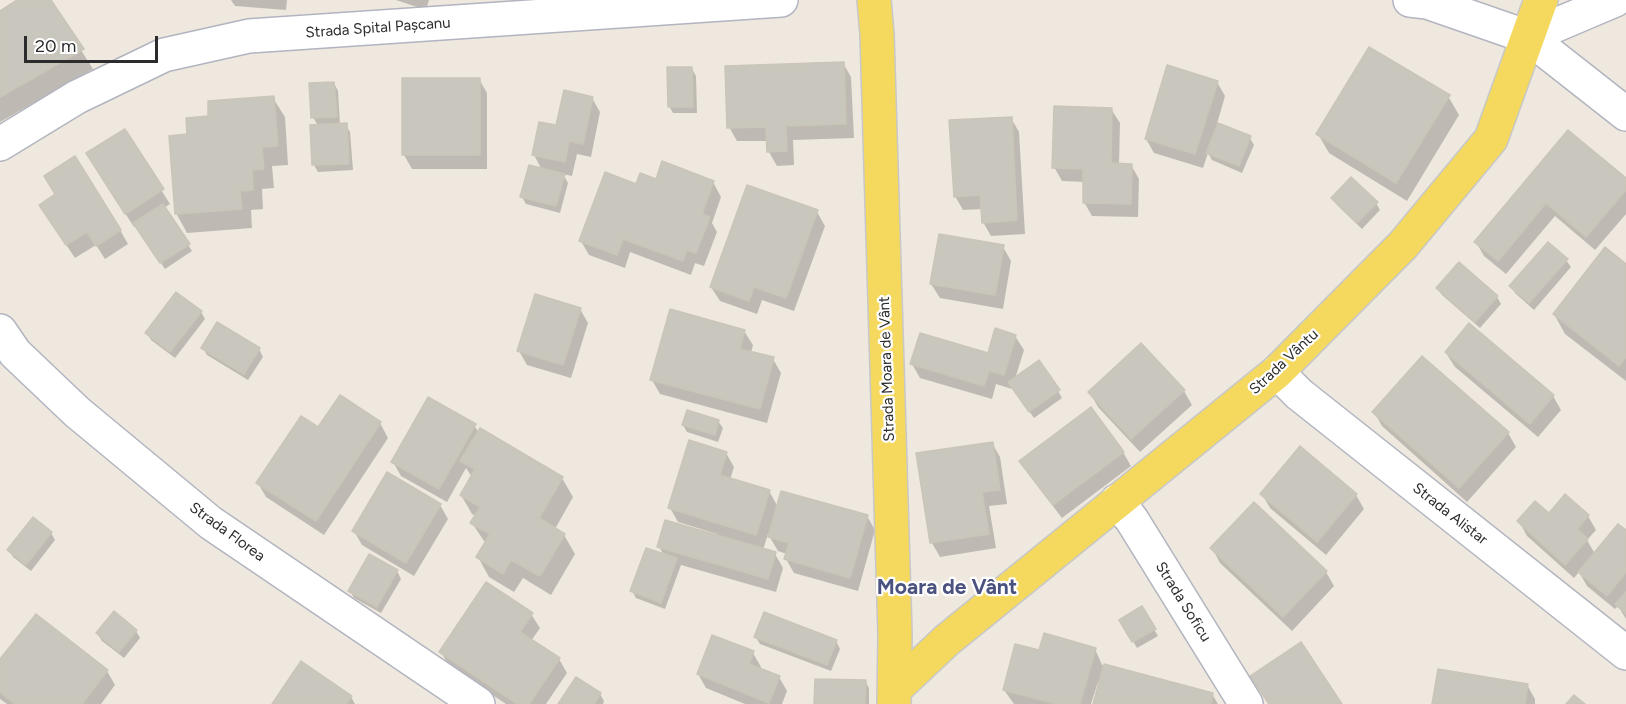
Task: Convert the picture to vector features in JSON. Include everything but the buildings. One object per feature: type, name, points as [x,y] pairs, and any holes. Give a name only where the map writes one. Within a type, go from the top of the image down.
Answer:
[{"type":"main road","name":"Strada Moara de Vânt","points":[[874,0],[877,34],[895,622],[895,697]]},
{"type":"main road","points":[[1528,37],[1541,0]]},
{"type":"main road","name":"Strada Vântu","points":[[895,697],[947,640],[1277,372],[1403,245],[1491,139],[1528,37]]},
{"type":"street","name":"Strada Spital Pașcanu","points":[[0,144],[77,97],[164,55],[249,36],[781,0]]},
{"type":"street","points":[[1410,0],[1427,2],[1528,37],[1626,114]]},
{"type":"street","points":[[1528,37],[1615,0]]},
{"type":"street","name":"Strada Florea","points":[[0,331],[15,353],[77,412],[211,523],[478,704]]},
{"type":"street","name":"Strada Alistar","points":[[1277,372],[1299,394],[1626,653]]},
{"type":"street","name":"Strada Soficu","points":[[1117,501],[1132,520],[1246,704]]},
{"type":"district","name":"Moara de Vânt","points":[[947,588]]}]
